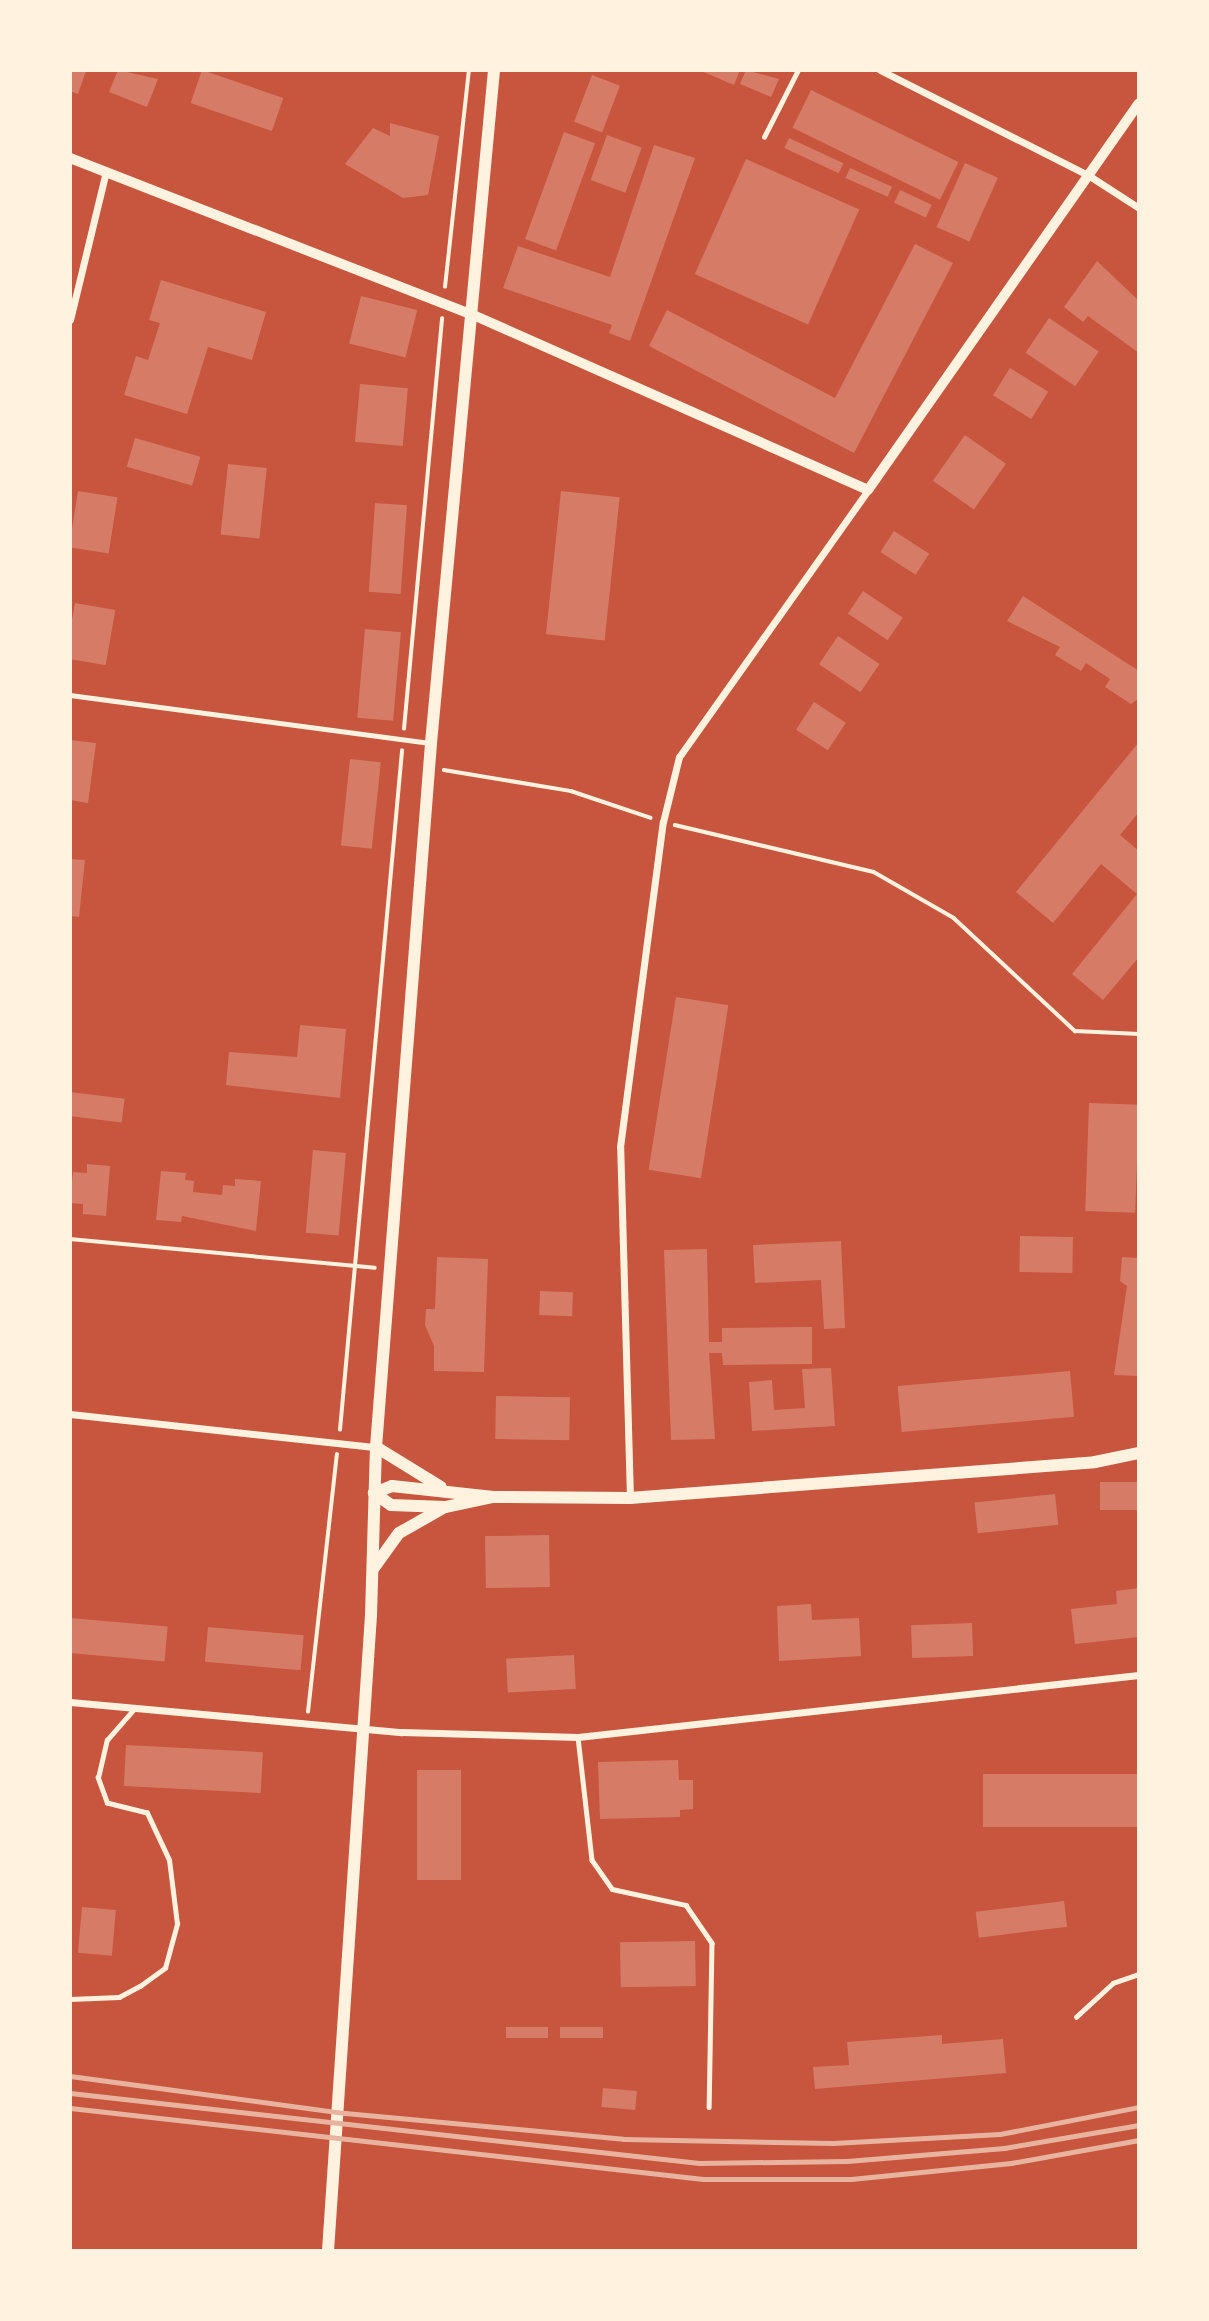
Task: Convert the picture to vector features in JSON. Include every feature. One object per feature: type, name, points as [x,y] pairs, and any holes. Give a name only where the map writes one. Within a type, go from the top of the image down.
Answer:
[{"type":"main road","points":[[328,2251],[371,1615],[376,1447],[431,743],[494,70]]},
{"type":"main road","points":[[376,1447],[444,1489]]},
{"type":"main road","points":[[374,1493],[392,1486],[444,1489],[493,1497],[630,1498],[1095,1462],[1139,1453]]},
{"type":"main road","points":[[374,1493],[391,1505],[444,1507],[493,1497]]},
{"type":"main road","points":[[373,1569],[399,1533],[444,1507]]},
{"type":"street","points":[[880,70],[1088,175],[1139,208]]},
{"type":"street","points":[[630,1498],[620,1147],[663,822],[679,757],[1139,103]]},
{"type":"street","points":[[70,158],[471,314],[868,490]]},
{"type":"street","points":[[70,320],[106,171]]},
{"type":"street","points":[[70,1414],[376,1447]]},
{"type":"street","points":[[70,1702],[307,1724],[578,1737],[1139,1675]]},
{"type":"lane","points":[[764,137],[798,70]]},
{"type":"lane","points":[[70,695],[431,743]]},
{"type":"lane","points":[[70,1999],[119,1997],[140,1986],[165,1968],[177,1924],[169,1860],[147,1813],[107,1803],[97,1778],[107,1740],[134,1709]]},
{"type":"lane","points":[[578,1737],[592,1860],[612,1889],[686,1905],[712,1943],[709,2107]]},
{"type":"lane","points":[[1076,2017],[1113,1983],[1139,1975]]},
{"type":"path","points":[[307,1724],[339,1443],[443,304],[469,70]]},
{"type":"path","points":[[401,765],[571,791],[663,822],[874,872],[954,918],[1075,1031],[1139,1034]]},
{"type":"path","points":[[70,1239],[390,1269]]},
{"type":"building","points":[[70,70],[86,71],[78,94],[70,91]]},
{"type":"building","points":[[118,70],[158,79],[147,107],[109,92]]},
{"type":"building","points":[[202,70],[283,98],[272,131],[191,103]]},
{"type":"building","points":[[699,70],[740,70],[734,85]]},
{"type":"building","points":[[746,70],[779,79],[771,97],[740,84]]},
{"type":"building","points":[[592,75],[620,86],[602,132],[574,122]]},
{"type":"building","points":[[811,90],[958,162],[940,200],[793,128]]},
{"type":"building","points":[[390,123],[439,136],[428,195],[403,198],[345,164],[373,128],[390,136]]},
{"type":"building","points":[[564,132],[595,143],[556,250],[525,239]]},
{"type":"building","points":[[607,135],[642,148],[625,193],[591,180]]},
{"type":"building","points":[[789,138],[843,163],[839,173],[784,148]]},
{"type":"building","points":[[654,145],[695,158],[630,341],[609,333],[612,325],[503,288],[518,246],[610,277]]},
{"type":"building","points":[[746,159],[859,209],[808,325],[695,274]]},
{"type":"building","points":[[965,163],[998,178],[969,242],[937,227]]},
{"type":"building","points":[[850,168],[892,187],[888,197],[846,178]]},
{"type":"building","points":[[900,190],[932,205],[926,217],[894,203]]},
{"type":"building","points":[[915,244],[953,263],[854,453],[649,346],[667,310],[835,398]]},
{"type":"building","points":[[1097,261],[1139,301],[1139,353],[1088,316],[1083,322],[1064,307]]},
{"type":"building","points":[[161,280],[266,312],[252,360],[208,347],[187,414],[124,395],[136,356],[148,360],[160,323],[149,320]]},
{"type":"building","points":[[361,296],[417,310],[405,358],[349,344]]},
{"type":"building","points":[[1049,318],[1099,352],[1075,386],[1026,353]]},
{"type":"building","points":[[1010,368],[1048,392],[1031,419],[993,395]]},
{"type":"building","points":[[360,384],[408,388],[403,446],[355,442]]},
{"type":"building","points":[[965,435],[1006,464],[974,510],[933,481]]},
{"type":"building","points":[[135,438],[200,457],[192,486],[127,467]]},
{"type":"building","points":[[228,464],[267,468],[259,539],[221,535]]},
{"type":"building","points":[[78,491],[118,497],[109,554],[70,547]]},
{"type":"building","points":[[561,491],[620,497],[605,640],[546,634]]},
{"type":"building","points":[[375,503],[407,505],[401,594],[369,592]]},
{"type":"building","points":[[894,531],[929,554],[916,575],[880,552]]},
{"type":"building","points":[[863,591],[903,618],[888,640],[848,613]]},
{"type":"building","points":[[1023,596],[1139,671],[1139,698],[1131,704],[1105,687],[1110,679],[1086,663],[1081,671],[1055,655],[1060,647],[1007,621]]},
{"type":"building","points":[[75,603],[115,610],[106,665],[70,659],[70,631]]},
{"type":"building","points":[[365,629],[401,632],[393,721],[357,718]]},
{"type":"building","points":[[838,636],[879,664],[860,692],[819,664]]},
{"type":"building","points":[[814,702],[846,723],[828,750],[796,730]]},
{"type":"building","points":[[70,740],[96,743],[88,803],[70,800]]},
{"type":"building","points":[[1139,742],[1139,812],[1120,835],[1139,851],[1139,957],[1103,1000],[1072,974],[1137,894],[1101,864],[1053,923],[1016,892]]},
{"type":"building","points":[[350,759],[381,762],[372,849],[341,846]]},
{"type":"building","points":[[70,859],[85,860],[79,917],[70,916]]},
{"type":"building","points":[[676,997],[728,1005],[701,1178],[649,1170]]},
{"type":"building","points":[[300,1025],[346,1029],[340,1098],[226,1085],[229,1052],[297,1057]]},
{"type":"building","points":[[70,1092],[125,1099],[122,1123],[70,1116]]},
{"type":"building","points":[[1089,1103],[1139,1105],[1135,1213],[1085,1211]]},
{"type":"building","points":[[313,1150],[346,1153],[339,1236],[306,1233]]},
{"type":"building","points":[[87,1164],[110,1166],[106,1216],[83,1214],[83,1204],[70,1203],[73,1172],[87,1173]]},
{"type":"building","points":[[161,1171],[186,1173],[185,1180],[194,1181],[193,1192],[222,1195],[223,1185],[235,1186],[235,1179],[261,1181],[256,1231],[182,1216],[181,1222],[156,1220]]},
{"type":"building","points":[[1020,1236],[1073,1237],[1072,1273],[1019,1272]]},
{"type":"building","points":[[841,1241],[845,1328],[824,1329],[821,1280],[755,1283],[753,1245]]},
{"type":"building","points":[[707,1249],[709,1342],[722,1342],[722,1328],[812,1327],[812,1364],[723,1365],[722,1353],[709,1353],[715,1439],[671,1440],[664,1250]]},
{"type":"building","points":[[437,1257],[488,1259],[484,1372],[434,1371],[434,1346],[425,1325],[426,1309],[435,1309]]},
{"type":"building","points":[[1122,1257],[1139,1258],[1139,1376],[1114,1375],[1127,1286],[1120,1281]]},
{"type":"building","points":[[540,1291],[573,1292],[572,1316],[539,1315]]},
{"type":"building","points":[[831,1368],[835,1426],[752,1431],[749,1382],[772,1380],[774,1410],[805,1408],[802,1369]]},
{"type":"building","points":[[1070,1371],[1074,1417],[902,1432],[898,1386]]},
{"type":"building","points":[[496,1396],[570,1397],[569,1440],[495,1439]]},
{"type":"building","points":[[1100,1482],[1139,1482],[1139,1510],[1100,1510]]},
{"type":"building","points":[[1055,1494],[1058,1525],[978,1533],[974,1502]]},
{"type":"building","points":[[549,1535],[550,1587],[486,1588],[485,1536]]},
{"type":"building","points":[[1139,1588],[1139,1637],[1075,1644],[1071,1609],[1117,1604],[1116,1591]]},
{"type":"building","points":[[811,1604],[812,1620],[859,1618],[861,1656],[779,1661],[777,1606]]},
{"type":"building","points":[[70,1618],[168,1627],[165,1661],[70,1653]]},
{"type":"building","points":[[972,1623],[973,1656],[912,1658],[911,1625]]},
{"type":"building","points":[[208,1627],[304,1635],[301,1670],[205,1662]]},
{"type":"building","points":[[574,1655],[576,1689],[508,1693],[506,1659]]},
{"type":"building","points":[[126,1745],[263,1752],[261,1793],[124,1786]]},
{"type":"building","points":[[678,1760],[679,1780],[693,1780],[693,1809],[680,1810],[680,1817],[600,1819],[598,1762]]},
{"type":"building","points":[[417,1770],[461,1770],[461,1880],[417,1880]]},
{"type":"building","points":[[983,1774],[1139,1774],[1139,1827],[983,1827]]},
{"type":"building","points":[[1064,1901],[1067,1927],[979,1938],[976,1912]]},
{"type":"building","points":[[82,1907],[116,1910],[112,1956],[78,1953]]},
{"type":"building","points":[[695,1941],[696,1986],[621,1987],[620,1942]]},
{"type":"building","points":[[506,2027],[548,2027],[548,2038],[506,2038]]},
{"type":"building","points":[[560,2027],[603,2027],[603,2038],[560,2038]]},
{"type":"building","points":[[942,2035],[942,2044],[1003,2039],[1006,2073],[815,2089],[813,2067],[849,2065],[847,2042]]},
{"type":"building","points":[[603,2088],[637,2091],[635,2110],[601,2107]]},
{"type":"railway","points":[[70,2076],[345,2113],[623,2139],[833,2143],[1000,2134],[1139,2107]]},
{"type":"railway","points":[[70,2093],[699,2163],[847,2161],[1004,2148],[1139,2125]]},
{"type":"railway","points":[[70,2108],[703,2179],[851,2179],[1011,2163],[1139,2140]]}]
